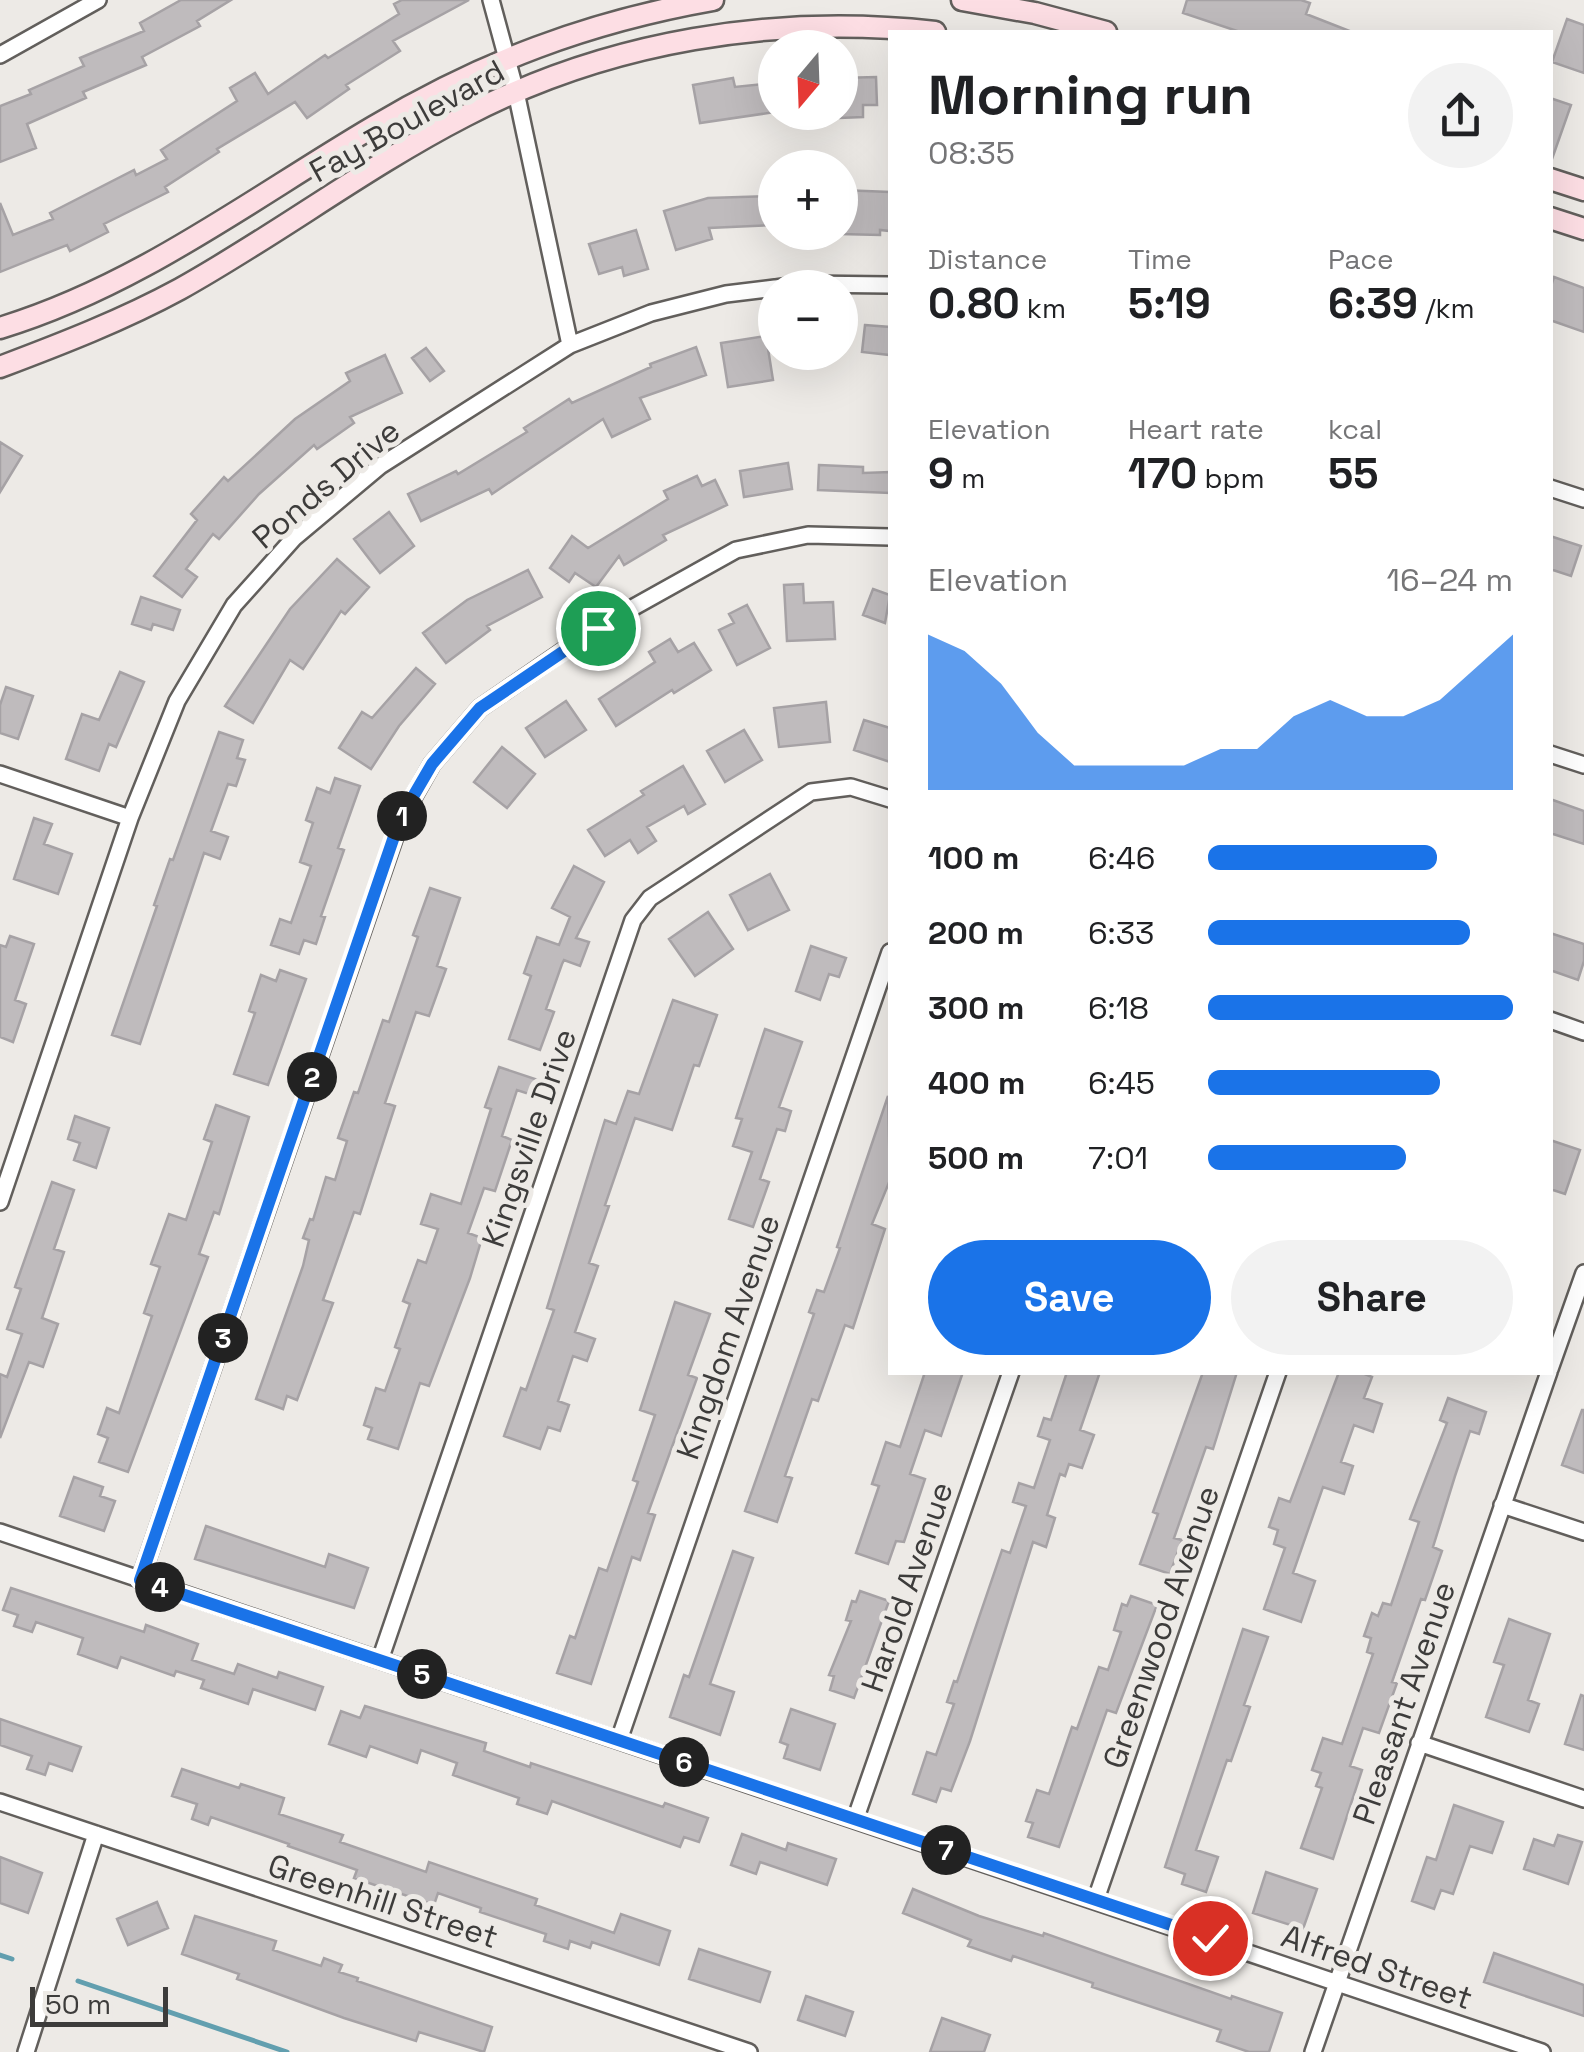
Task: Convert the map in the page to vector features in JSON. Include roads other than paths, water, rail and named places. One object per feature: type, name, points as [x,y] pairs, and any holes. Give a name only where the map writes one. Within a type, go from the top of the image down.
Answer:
[{"type":"main road","name":"Fay Boulevard","points":[[0,328],[116,283],[206,233],[373,126],[505,58],[577,31],[644,12],[713,0]]},
{"type":"main road","points":[[962,0],[1099,30]]},
{"type":"main road","name":"Fay Boulevard","points":[[0,367],[102,326],[177,290],[466,115],[580,67],[691,38],[828,25],[904,30]]},
{"type":"main road","points":[[1553,179],[1584,190]]},
{"type":"main road","points":[[1553,219],[1584,229]]},
{"type":"street","points":[[0,56],[98,0]]},
{"type":"street","points":[[492,0],[516,92],[570,345]]},
{"type":"street","name":"Ponds Drive","points":[[858,285],[888,285]]},
{"type":"street","name":"Ponds Drive","points":[[0,1202],[130,818],[177,701],[234,606],[294,538],[380,466],[570,345],[652,313],[758,290]]},
{"type":"street","points":[[1553,489],[1584,499]]},
{"type":"street","points":[[140,1580],[400,819],[432,764],[480,708],[598,628],[736,550],[808,535],[888,537]]},
{"type":"street","points":[[1553,755],[1584,765]]},
{"type":"street","points":[[0,774],[130,818]]},
{"type":"street","name":"Kingsville Drive","points":[[380,1660],[633,920],[650,898],[811,792],[851,788],[888,798]]},
{"type":"street","name":"Kingdom Avenue","points":[[618,1740],[888,958]]},
{"type":"street","points":[[1553,1021],[1584,1032]]},
{"type":"street","name":"Pleasant Avenue","points":[[1553,1360],[1584,1273]]},
{"type":"street","name":"Harold Avenue","points":[[855,1820],[1009,1375]]},
{"type":"street","name":"Greenwood Avenue","points":[[1096,1899],[1277,1375]]},
{"type":"street","name":"Pleasant Avenue","points":[[1313,2052],[1548,1375]]},
{"type":"street","points":[[1502,1505],[1584,1532]]},
{"type":"street","name":"Alfred Street","points":[[0,1532],[1542,2052]]},
{"type":"street","points":[[1420,1744],[1584,1799]]},
{"type":"street","name":"Greenhill Street","points":[[0,1802],[749,2052]]},
{"type":"street","points":[[26,2052],[96,1834]]},
{"type":"waterway","points":[[0,1955],[12,1959]]},
{"type":"waterway","points":[[78,1981],[287,2052]]}]
